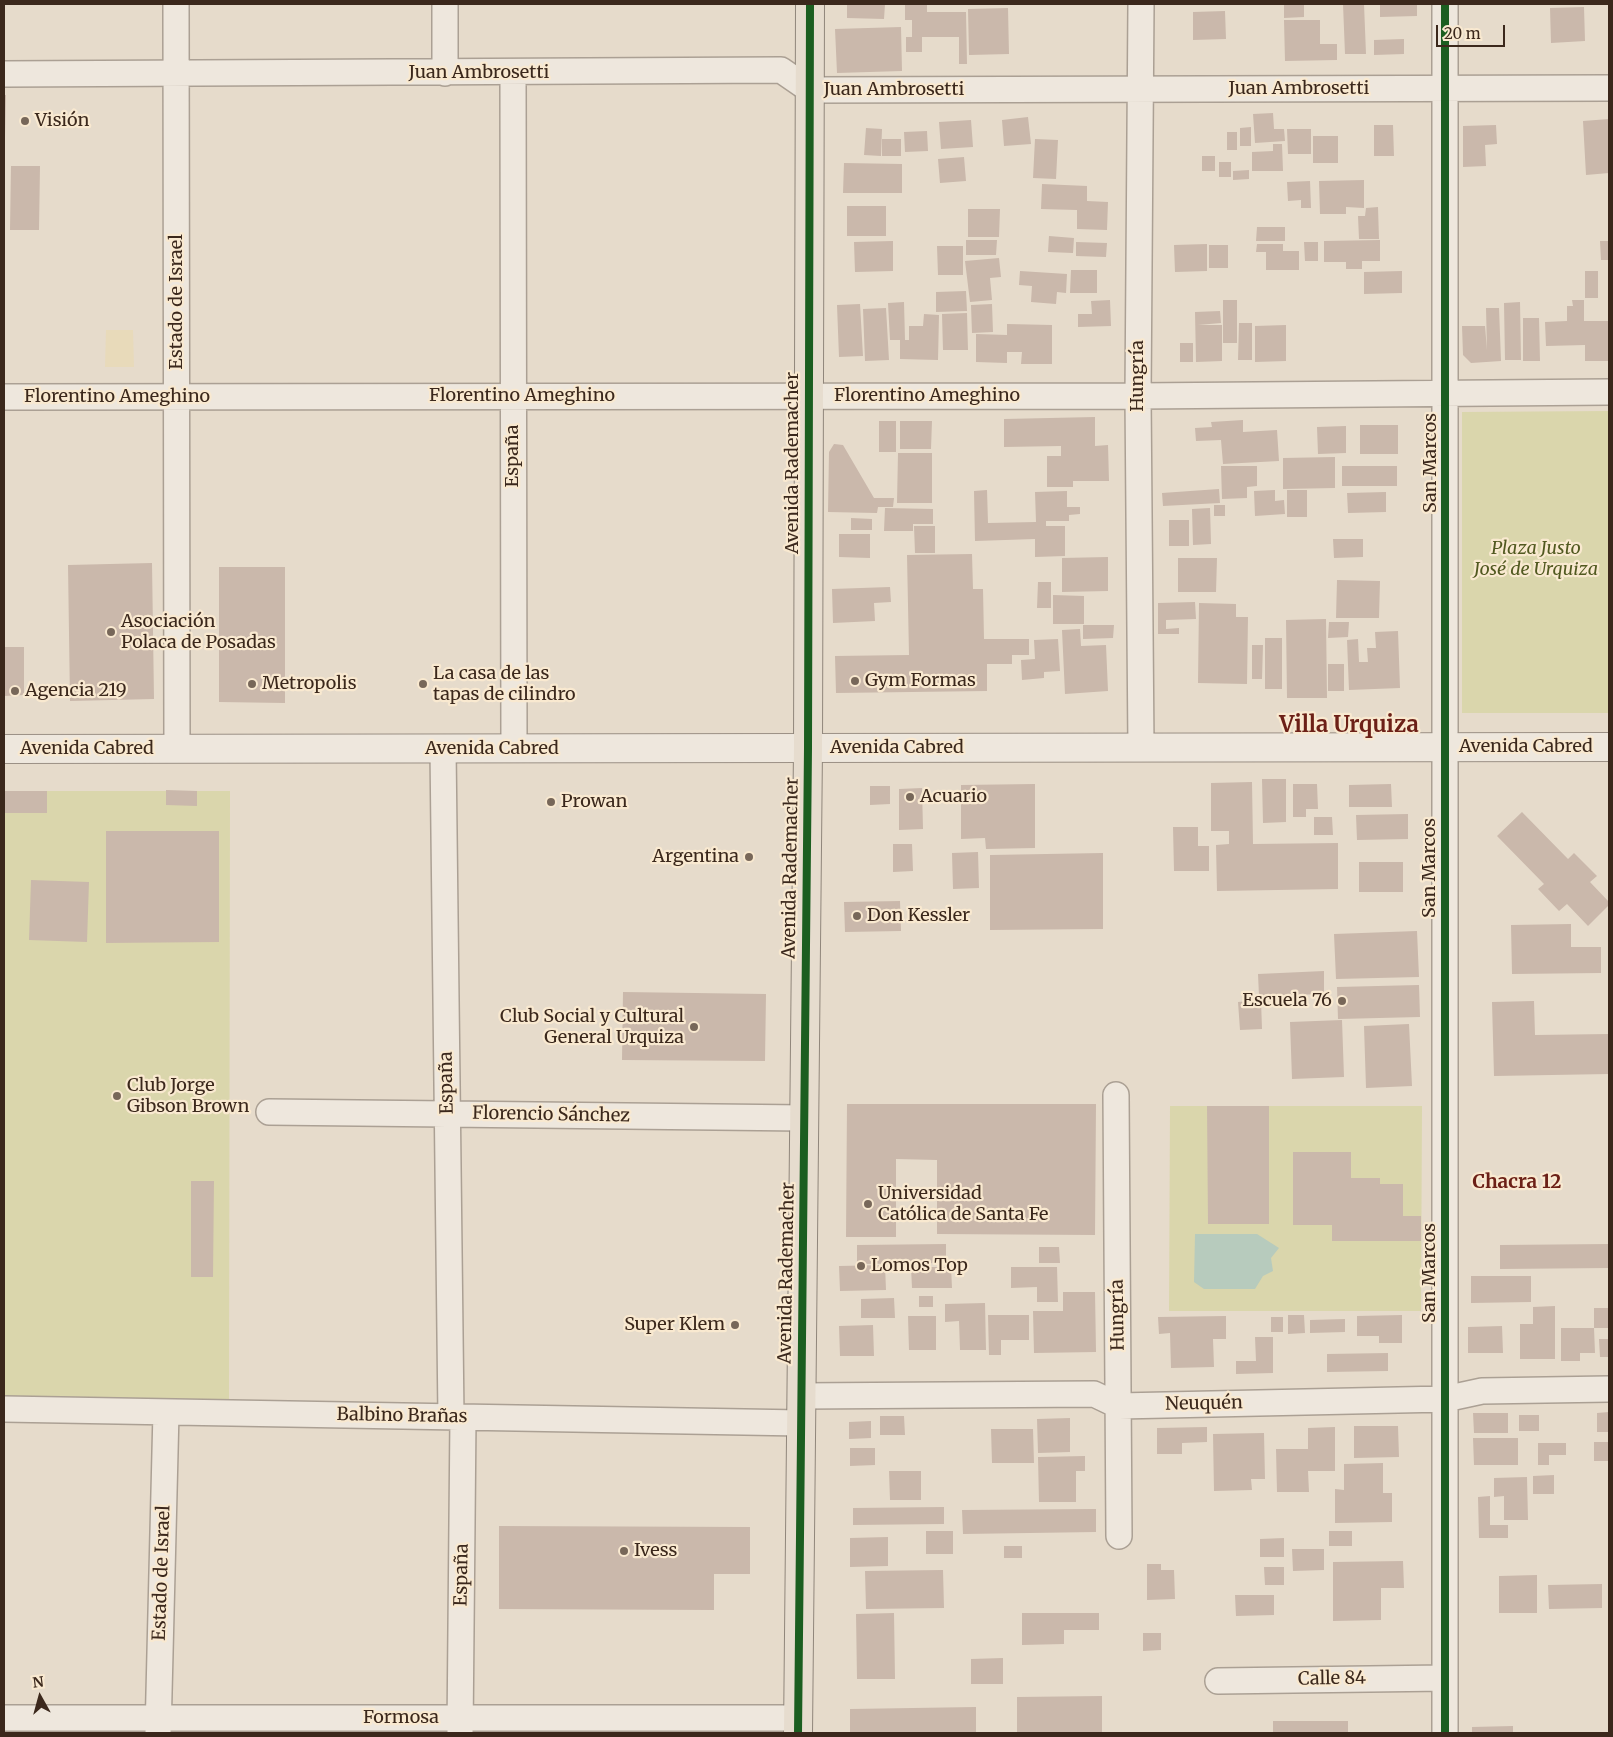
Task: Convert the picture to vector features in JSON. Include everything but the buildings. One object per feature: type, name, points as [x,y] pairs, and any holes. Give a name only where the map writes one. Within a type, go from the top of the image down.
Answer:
[{"type":"main road","name":"Avenida Rademacher","points":[[798,1726],[808,748],[810,4]]},
{"type":"main road","name":"Avenida Cabred","points":[[4,749],[1609,747]]},
{"type":"street","name":"Estado de Israel","points":[[176,4],[177,750]]},
{"type":"street","points":[[445,4],[445,73]]},
{"type":"street","name":"Hungría","points":[[1141,4],[1138,396],[1141,748]]},
{"type":"street","name":"San Marcos","points":[[1445,4],[1445,1733]]},
{"type":"street","name":"Juan Ambrosetti","points":[[4,74],[513,73],[781,70],[810,90],[1609,88]]},
{"type":"street","name":"España","points":[[513,73],[514,749]]},
{"type":"street","name":"Florentino Ameghino","points":[[4,397],[1138,396],[1609,392]]},
{"type":"street","name":"España","points":[[443,749],[447,1113],[457,1417],[460,1726]]},
{"type":"street","name":"Hungría","points":[[1116,1095],[1119,1536]]},
{"type":"street","name":"Florencio Sánchez","points":[[269,1112],[804,1118]]},
{"type":"street","name":"Neuquén","points":[[801,1396],[1094,1394],[1119,1406],[1445,1399],[1482,1390],[1609,1389]]},
{"type":"street","name":"Balbino Brañas","points":[[4,1409],[801,1423]]},
{"type":"street","name":"Estado de Israel","points":[[158,1725],[166,1412]]},
{"type":"street","name":"Calle 84","points":[[1218,1681],[1445,1678]]},
{"type":"street","name":"Formosa","points":[[4,1718],[158,1725],[798,1726]]},
{"type":"shaded area","points":[[106,330],[133,330],[134,367],[105,367]]},
{"type":"shaded area","points":[[1195,1234],[1257,1234],[1279,1248],[1271,1258],[1273,1271],[1263,1276],[1255,1289],[1204,1289],[1194,1282]]},
{"type":"green space","name":"Plaza Justo José de Urquiza","points":[[1609,411],[1609,713],[1462,713],[1462,412]]},
{"type":"green space","name":"Club Jorge Gibson Brown","points":[[4,791],[230,791],[229,1400],[4,1400]]},
{"type":"green space","points":[[1170,1106],[1422,1106],[1421,1311],[1169,1311]]},
{"type":"cycle path","points":[[798,1733],[808,748],[810,4]]},
{"type":"cycle path","points":[[1445,4],[1445,1733]]},
{"type":"place","name":"Visión","points":[[25,121]]},
{"type":"place","name":"Asociación Polaca de Posadas","points":[[111,632]]},
{"type":"place","name":"Gym Formas","points":[[855,681]]},
{"type":"place","name":"Metropolis","points":[[252,684]]},
{"type":"place","name":"La casa de las tapas de cilindro","points":[[423,684]]},
{"type":"place","name":"Agencia 219","points":[[15,691]]},
{"type":"place","name":"Acuario","points":[[910,797]]},
{"type":"place","name":"Prowan","points":[[551,802]]},
{"type":"place","name":"Argentina","points":[[749,857]]},
{"type":"place","name":"Don Kessler","points":[[857,916]]},
{"type":"place","name":"Escuela 76","points":[[1342,1001]]},
{"type":"place","name":"Club Social y Cultural General Urquiza","points":[[694,1027]]},
{"type":"place","name":"Club Jorge Gibson Brown","points":[[117,1096]]},
{"type":"place","name":"Universidad Católica de Santa Fe","points":[[868,1204]]},
{"type":"place","name":"Lomos Top","points":[[861,1266]]},
{"type":"place","name":"Super Klem","points":[[735,1325]]},
{"type":"place","name":"Ivess","points":[[624,1551]]},
{"type":"district","name":"Villa Urquiza","points":[[1349,726]]},
{"type":"district","name":"Chacra 12","points":[[1517,1183]]}]
